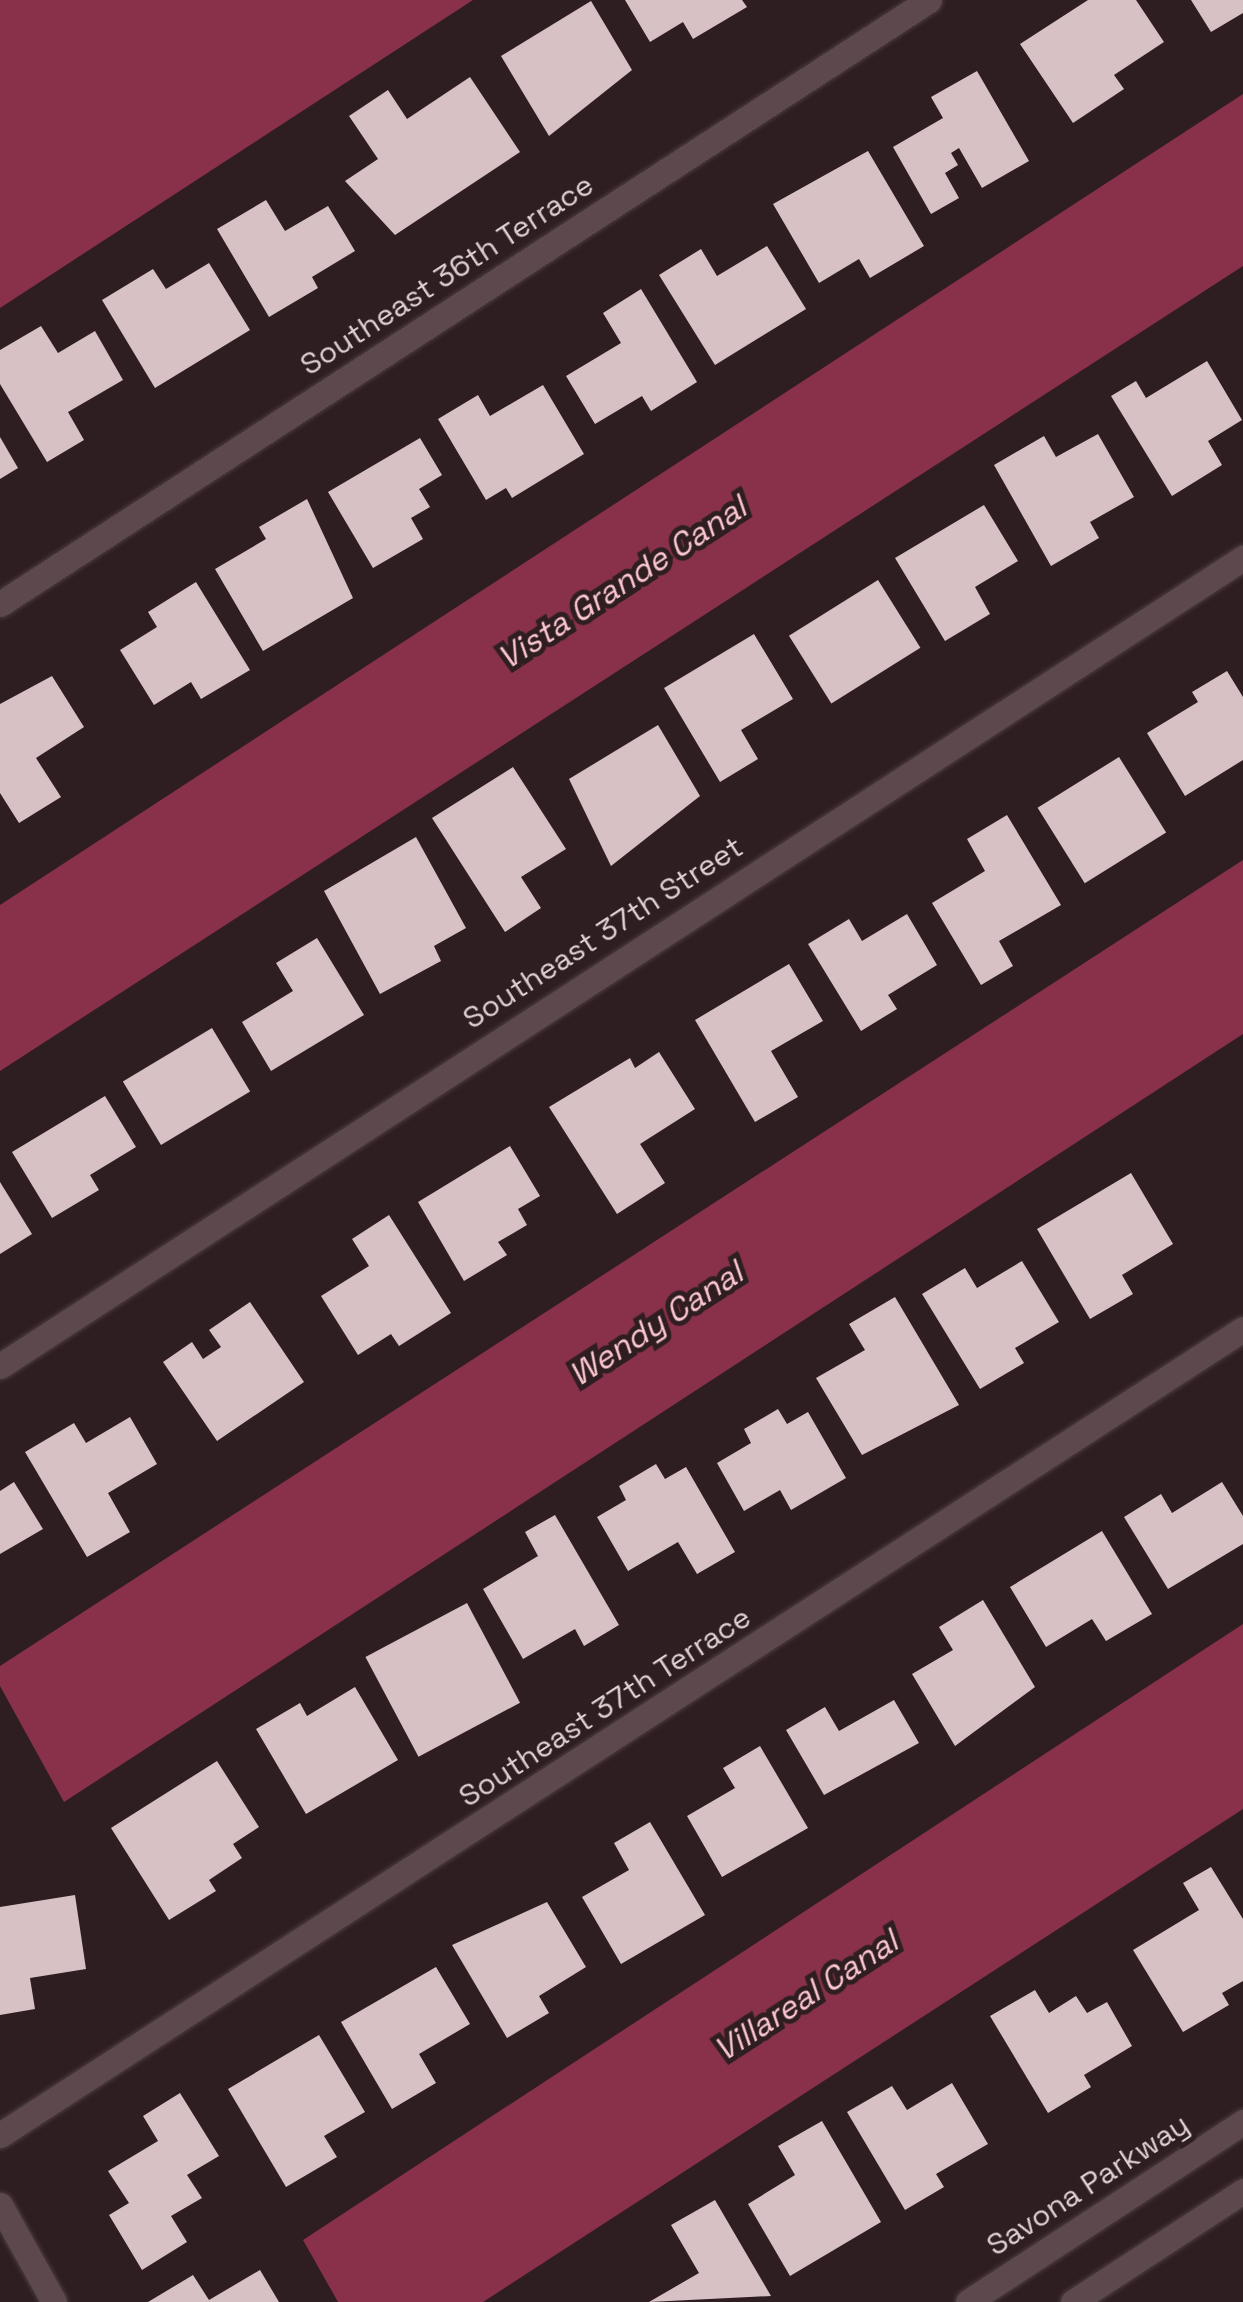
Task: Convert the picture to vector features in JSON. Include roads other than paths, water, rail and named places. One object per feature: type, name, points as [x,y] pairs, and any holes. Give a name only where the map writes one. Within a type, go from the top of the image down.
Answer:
[{"type":"street","name":"Southeast 36th Terrace","points":[[0,604],[929,0]]},
{"type":"street","name":"Southeast 37th Street","points":[[0,1366],[1243,558]]},
{"type":"street","name":"Southeast 37th Terrace","points":[[0,2135],[1243,1329]]},
{"type":"street","name":"Savona Parkway","points":[[968,2302],[1243,2122]]},
{"type":"street","points":[[1072,2302],[1243,2191]]},
{"type":"street","points":[[0,2205],[54,2302]]},
{"type":"water","points":[[0,0],[473,0],[0,308]]},
{"type":"water","name":"Vista Grande Canal","points":[[1243,94],[1243,266],[0,1071],[0,905]]},
{"type":"water","name":"Wendy Canal","points":[[1243,860],[1243,1034],[64,1802],[0,1686],[0,1666]]},
{"type":"water","name":"Villareal Canal","points":[[1243,1624],[1243,1809],[483,2302],[338,2302],[303,2240]]}]
